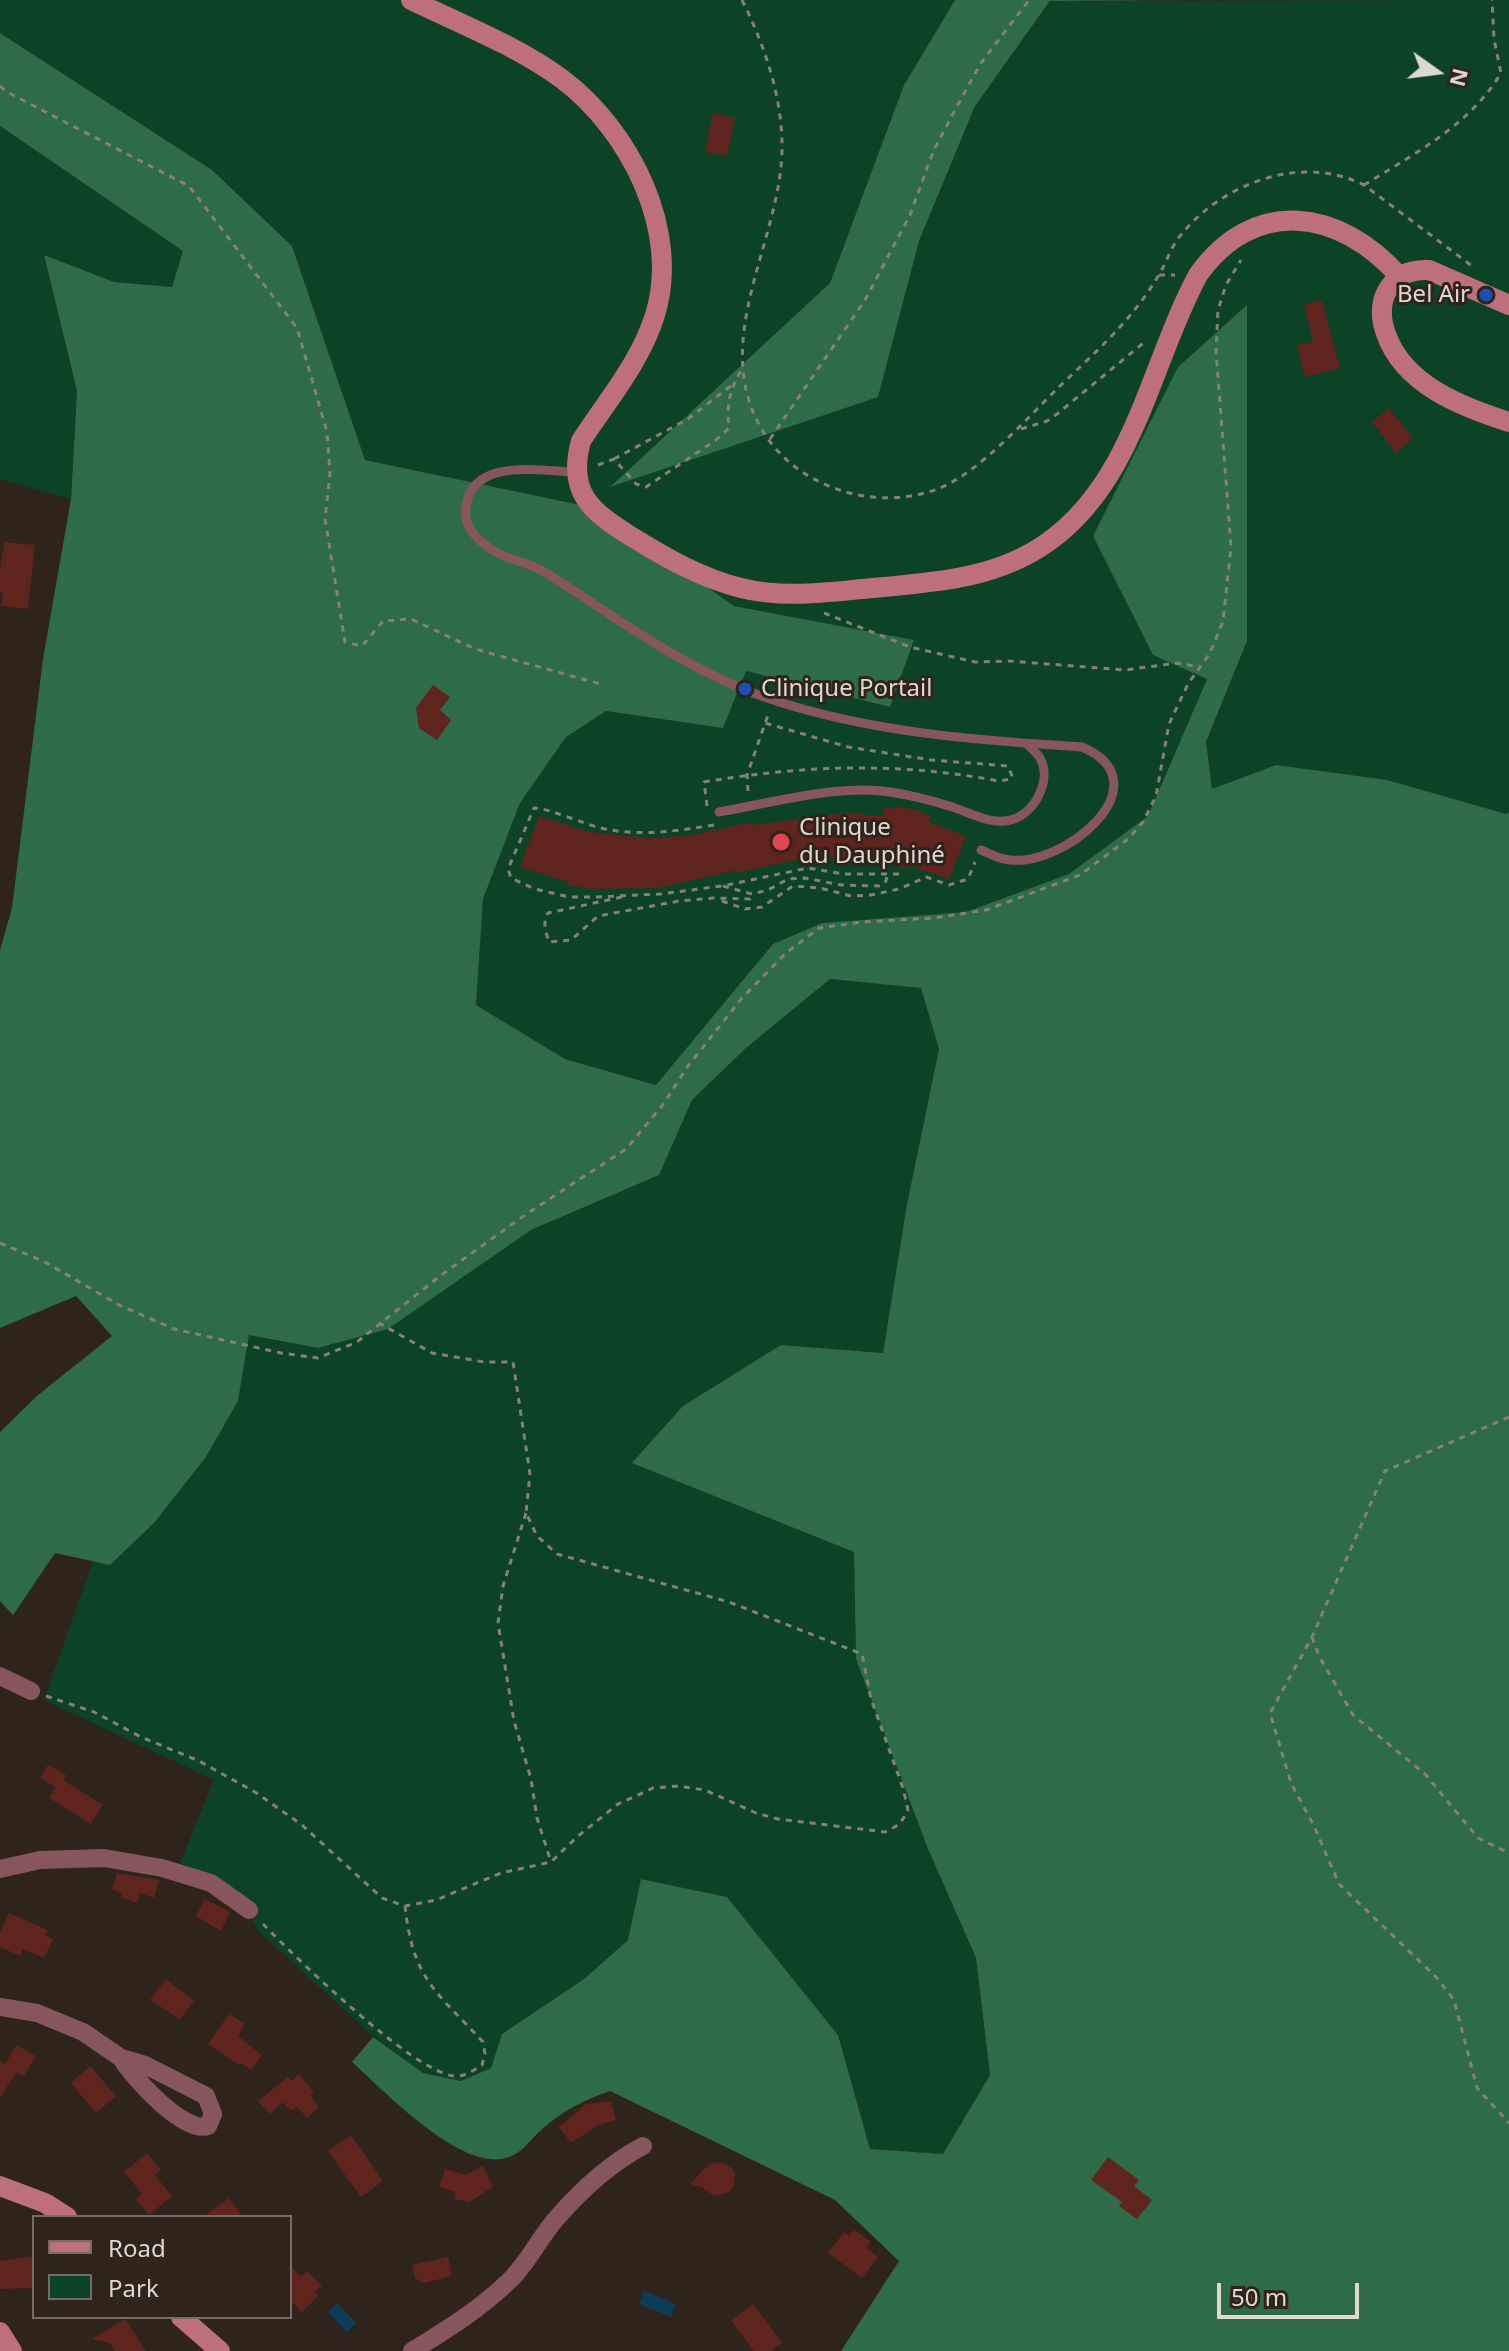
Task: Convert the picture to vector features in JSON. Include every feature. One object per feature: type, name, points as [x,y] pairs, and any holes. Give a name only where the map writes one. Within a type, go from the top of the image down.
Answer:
[{"type":"main road","points":[[411,0],[528,58],[561,79],[581,96],[625,151],[648,194],[656,218],[662,287],[655,316],[629,369],[581,441],[575,472],[578,487],[583,497],[604,519],[699,574],[744,589],[793,595],[933,583],[981,573],[1012,562],[1047,543],[1073,521],[1111,473],[1198,275],[1210,259],[1244,231],[1264,223],[1302,221],[1322,224],[1349,234],[1372,249],[1399,276]]},
{"type":"main road","points":[[1509,305],[1429,270],[1415,269],[1399,276],[1391,284],[1382,309],[1387,338],[1401,361],[1424,383],[1470,409],[1509,422]]},
{"type":"main road","points":[[0,2186],[45,2203],[64,2215]]},
{"type":"main road","points":[[183,2319],[220,2351]]},
{"type":"main road","points":[[0,2332],[12,2351]]},
{"type":"street","points":[[0,1676],[31,1691]]},
{"type":"street","points":[[0,1869],[40,1860],[104,1858],[162,1868],[211,1883],[249,1910]]},
{"type":"street","points":[[0,2007],[37,2013],[83,2032],[121,2058],[145,2065],[206,2096],[213,2114],[208,2126],[200,2128],[186,2124],[131,2075],[121,2058]]},
{"type":"street","points":[[412,2351],[488,2301],[513,2277],[554,2221],[589,2186],[618,2160],[643,2146]]},
{"type":"lane","points":[[575,472],[492,473],[479,481],[470,492],[465,508],[469,529],[495,552],[544,572],[602,612],[695,666],[774,700],[864,725],[922,735],[1082,747],[1104,760],[1112,771],[1113,785],[1108,809],[1084,833],[1061,848],[1030,858],[1004,859],[981,850]]},
{"type":"lane","points":[[719,812],[828,793],[874,791],[938,803],[993,821],[1013,820],[1034,804],[1043,780],[1039,757],[1027,744]]},
{"type":"path","points":[[742,0],[772,78],[781,127],[782,153],[776,196],[746,324],[742,346],[743,367],[757,420],[769,440],[801,472],[822,484],[864,496],[901,497],[941,487],[969,469],[1017,430],[1121,327],[1159,275],[1181,235],[1224,197],[1249,183],[1274,175],[1298,173],[1348,177],[1364,185],[1481,272]]},
{"type":"path","points":[[769,440],[865,300],[910,215],[933,152],[956,108],[981,63],[1029,0]]},
{"type":"path","points":[[1364,185],[1450,129],[1481,101],[1501,73],[1494,39],[1492,0]]},
{"type":"path","points":[[0,86],[189,186],[297,328],[327,432],[330,474],[325,519],[345,642],[362,646],[383,621],[411,619],[475,649],[604,685]]},
{"type":"path","points":[[822,612],[910,647],[975,662],[1009,661],[1125,670],[1177,663],[1200,667],[1223,621],[1231,547],[1216,351],[1218,310],[1226,285],[1264,223]]},
{"type":"path","points":[[1017,430],[1047,421],[1057,414],[1133,354],[1153,334]]},
{"type":"path","points":[[614,459],[636,484],[646,487],[716,440],[729,428],[727,407],[743,367]]},
{"type":"path","points":[[575,472],[614,459],[688,419],[734,384]]},
{"type":"path","points":[[750,807],[747,775],[774,700]]},
{"type":"path","points":[[708,811],[704,782],[806,768],[946,772],[999,781],[1011,779],[1012,776],[1008,766],[848,747],[765,723]]},
{"type":"path","points":[[719,812],[721,824],[642,834],[605,829],[534,808],[508,869],[511,878],[535,889],[569,897],[722,886],[808,868],[844,874],[902,874]]},
{"type":"path","points":[[719,899],[745,909],[762,907],[793,886],[820,888],[851,896],[899,889],[926,877],[949,885],[968,879],[981,850]]},
{"type":"path","points":[[722,886],[752,894],[768,890],[788,879],[880,886],[887,875]]},
{"type":"path","points":[[626,895],[604,903],[548,913],[545,931],[549,942],[571,940],[598,916],[679,901],[750,899],[752,894]]},
{"type":"path","points":[[0,1243],[45,1262],[119,1305],[174,1329],[318,1358],[357,1342],[525,1215],[626,1149],[742,998],[786,953],[819,928],[934,918]]},
{"type":"path","points":[[379,1323],[432,1353],[484,1362],[513,1362],[530,1474],[526,1513],[503,1586],[498,1623],[514,1721],[551,1862]]},
{"type":"path","points":[[1509,1417],[1385,1471],[1312,1637],[1270,1713],[1291,1783],[1339,1884],[1436,1977],[1454,2000],[1477,2088],[1509,2123]]},
{"type":"path","points":[[31,1691],[94,1712],[141,1737],[199,1761],[255,1792],[302,1825],[382,1898],[405,1906],[436,1900],[501,1873],[551,1862],[618,1804],[653,1788],[678,1786],[705,1790],[756,1813],[778,1819],[885,1832],[900,1824],[908,1810],[871,1699],[862,1654],[729,1602],[557,1554],[537,1536],[526,1513]]},
{"type":"path","points":[[1312,1637],[1319,1656],[1353,1715],[1425,1774],[1478,1838],[1509,1853]]},
{"type":"path","points":[[249,1910],[303,1965],[403,2048],[435,2069],[455,2076],[465,2075],[482,2065],[485,2054],[483,2042],[432,1989],[414,1955],[405,1906]]},
{"type":"green space","points":[[0,0],[955,0],[904,85],[830,283],[612,485],[919,241],[975,106],[1051,1],[1509,0],[1509,812],[1276,765],[1212,790],[1206,743],[1247,641],[1247,306],[1207,679],[1148,816],[1069,874],[966,912],[822,923],[773,944],[657,1085],[565,1059],[476,1005],[483,899],[520,803],[566,737],[606,711],[723,728],[745,671],[889,707],[913,640],[734,606],[595,508],[365,460],[292,246],[212,170],[0,33]]},
{"type":"green space","points":[[955,0],[1187,0],[1050,1],[975,106],[919,241],[878,397],[610,487],[830,283],[904,85]]},
{"type":"green space","points":[[0,33],[212,170],[292,246],[365,460],[595,508],[734,606],[914,640],[890,707],[746,671],[723,728],[606,711],[566,737],[520,803],[483,899],[476,1005],[565,1059],[656,1085],[773,944],[822,923],[966,912],[1069,874],[1148,816],[1207,679],[1153,655],[1093,536],[1178,367],[1247,305],[1247,641],[1206,742],[1212,789],[1276,765],[1387,780],[1506,814],[1509,812],[1509,2351],[841,2351],[899,2261],[835,2200],[610,2091],[565,2112],[514,2155],[491,2159],[470,2154],[425,2127],[352,2062],[373,2037],[423,2073],[461,2081],[491,2068],[502,2034],[584,1979],[628,1940],[641,1879],[727,1897],[838,2035],[870,2149],[943,2154],[990,2075],[976,1958],[928,1849],[856,1659],[854,1552],[632,1463],[683,1406],[781,1345],[883,1353],[907,1204],[939,1049],[921,988],[830,979],[746,1048],[692,1100],[659,1175],[531,1230],[388,1329],[318,1348],[249,1335],[238,1401],[206,1457],[154,1523],[110,1565],[55,1553],[13,1615],[0,1601],[0,1432],[38,1395],[112,1336],[76,1296],[0,1328],[0,950],[12,908],[43,659],[71,499],[77,391],[44,255],[114,282],[172,287],[183,251],[0,126]]},
{"type":"green space","points":[[0,126],[183,251],[172,287],[114,282],[44,256],[77,391],[71,499],[0,479]]},
{"type":"green space","points":[[830,979],[921,987],[939,1049],[907,1204],[883,1353],[781,1345],[633,1463],[854,1552],[856,1659],[928,1849],[976,1958],[990,2075],[943,2154],[870,2149],[838,2035],[727,1897],[642,1879],[628,1940],[584,1979],[502,2034],[491,2068],[461,2081],[423,2073],[373,2036],[257,1930],[245,1898],[215,1878],[180,1863],[214,1780],[44,1700],[93,1561],[110,1565],[154,1523],[206,1457],[238,1401],[249,1335],[318,1348],[388,1329],[531,1230],[659,1175],[692,1100],[746,1048]]},
{"type":"water","points":[[644,2291],[676,2304],[671,2317],[639,2304]]},
{"type":"water","points":[[337,2303],[356,2323],[347,2332],[328,2312]]},
{"type":"building","points":[[713,113],[735,118],[727,156],[705,152]]},
{"type":"building","points":[[1322,300],[1340,368],[1305,377],[1297,345],[1313,341],[1304,304]]},
{"type":"building","points":[[1389,408],[1413,438],[1396,453],[1372,422]]},
{"type":"building","points":[[4,542],[35,545],[28,609],[1,606],[0,570]]},
{"type":"building","points":[[433,685],[450,697],[440,710],[451,720],[437,740],[419,728],[416,708]]},
{"type":"building","points":[[896,806],[922,811],[931,816],[929,822],[966,836],[949,879],[911,866],[910,869],[889,864],[890,861],[839,857],[795,860],[659,888],[593,889],[567,885],[568,882],[520,867],[539,816],[589,832],[650,838],[692,835],[752,822],[752,825],[846,813],[883,816],[884,807],[895,809]]},
{"type":"building","points":[[48,1765],[66,1775],[63,1780],[103,1805],[91,1824],[49,1798],[56,1787],[40,1778]]},
{"type":"building","points":[[117,1873],[159,1880],[154,1898],[140,1893],[137,1903],[120,1897],[122,1893],[112,1890]]},
{"type":"building","points":[[205,1899],[230,1912],[221,1931],[196,1916]]},
{"type":"building","points":[[9,1913],[48,1930],[45,1935],[53,1939],[44,1958],[23,1949],[20,1956],[0,1947],[0,1933]]},
{"type":"building","points":[[166,1979],[194,2001],[180,2019],[150,2000]]},
{"type":"building","points":[[229,2014],[245,2024],[238,2036],[262,2055],[251,2070],[208,2044]]},
{"type":"building","points":[[16,2045],[36,2056],[24,2076],[16,2072],[0,2098],[0,2061],[5,2064]]},
{"type":"building","points":[[90,2066],[116,2096],[96,2113],[71,2083]]},
{"type":"building","points":[[299,2074],[314,2092],[310,2095],[319,2107],[307,2118],[297,2107],[291,2111],[283,2102],[270,2114],[258,2101],[288,2077],[292,2081]]},
{"type":"building","points":[[611,2101],[616,2120],[598,2125],[571,2143],[559,2127],[586,2104]]},
{"type":"building","points":[[351,2135],[383,2181],[361,2197],[328,2151]]},
{"type":"building","points":[[147,2153],[161,2170],[155,2175],[172,2196],[149,2215],[135,2199],[142,2194],[124,2172]]},
{"type":"building","points":[[1108,2157],[1139,2180],[1134,2186],[1152,2200],[1137,2219],[1119,2206],[1122,2202],[1091,2180]]},
{"type":"building","points":[[721,2162],[732,2168],[735,2175],[734,2186],[729,2192],[714,2196],[702,2187],[690,2184],[709,2164]]},
{"type":"building","points":[[483,2166],[493,2187],[469,2202],[454,2199],[456,2192],[439,2187],[445,2169],[466,2175]]},
{"type":"building","points":[[229,2198],[242,2215],[206,2215]]},
{"type":"building","points":[[854,2230],[871,2242],[867,2248],[878,2257],[862,2278],[828,2253],[844,2232],[849,2236]]},
{"type":"building","points":[[32,2256],[32,2288],[0,2289],[0,2261]]},
{"type":"building","points":[[448,2257],[452,2276],[423,2283],[415,2278],[412,2265]]},
{"type":"building","points":[[292,2268],[301,2277],[307,2271],[322,2286],[315,2292],[318,2296],[302,2312],[292,2302]]},
{"type":"building","points":[[753,2304],[782,2343],[771,2351],[754,2351],[731,2321]]},
{"type":"building","points":[[125,2319],[146,2351],[115,2351],[110,2343],[92,2339]]},
{"type":"place","name":"Bel Air","points":[[1486,295]]},
{"type":"place","name":"Clinique Portail","points":[[745,689]]},
{"type":"place","name":"Clinique du Dauphiné","points":[[781,842]]}]
